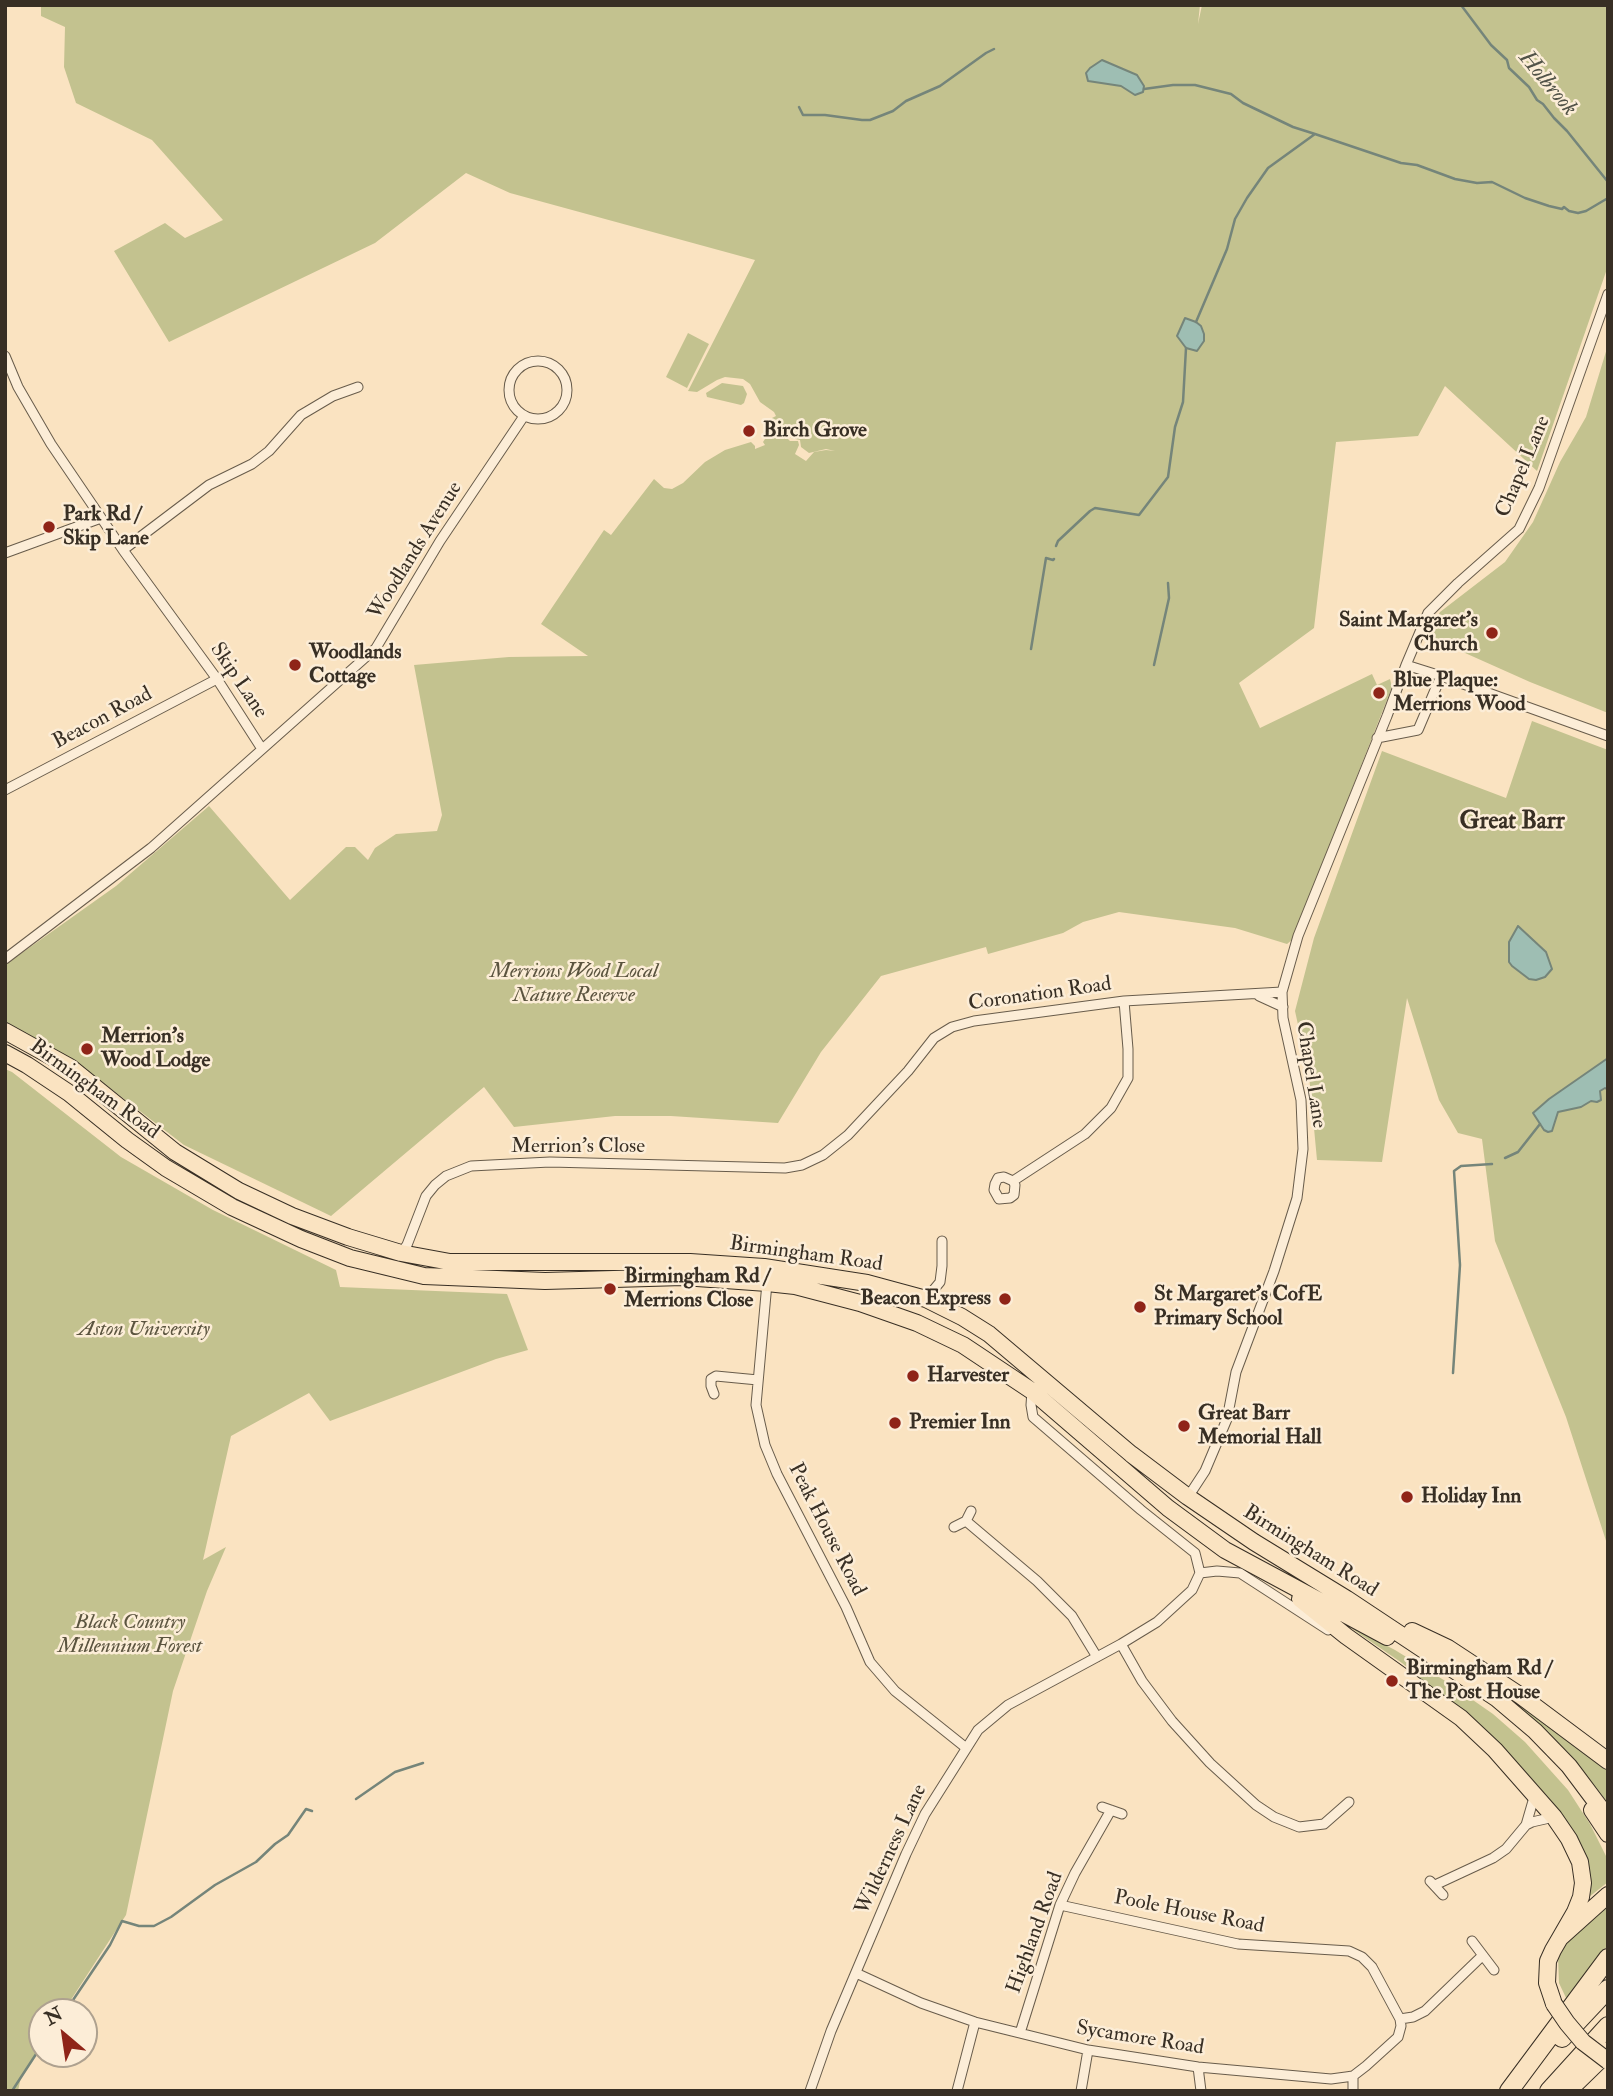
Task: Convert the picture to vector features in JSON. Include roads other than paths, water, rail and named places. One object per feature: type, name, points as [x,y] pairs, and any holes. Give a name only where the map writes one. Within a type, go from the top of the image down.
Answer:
[{"type":"highway","name":"Birmingham Road","points":[[5,1031],[70,1067],[175,1152],[239,1191],[292,1216],[348,1237],[396,1251],[450,1262],[690,1262],[764,1267],[867,1283],[933,1303],[962,1317],[989,1334],[1188,1497],[1340,1606],[1496,1698],[1535,1731],[1569,1766],[1607,1828]]},
{"type":"highway","name":"Birmingham Road","points":[[5,1053],[69,1093],[166,1168],[232,1207],[349,1258],[415,1274],[545,1281],[683,1278],[795,1286],[860,1303],[917,1323],[963,1345],[1032,1391],[1168,1508],[1225,1550],[1318,1602],[1340,1606]]},
{"type":"highway","points":[[386,1267],[396,1251]]},
{"type":"highway","points":[[415,1274],[418,1256]]},
{"type":"highway","points":[[963,1345],[949,1331],[919,1312],[933,1303],[973,1332],[984,1344],[985,1359]]},
{"type":"highway","points":[[1272,1576],[1348,1637],[1461,1718],[1495,1750],[1554,1817],[1580,1862],[1583,1884],[1575,1912],[1548,1961],[1547,1983],[1554,2004],[1567,2024],[1583,2042],[1608,2061]]},
{"type":"highway","points":[[1348,1637],[1340,1606],[1448,1648],[1521,1696],[1608,1761]]},
{"type":"highway","points":[[1560,1938],[1608,1895]]},
{"type":"highway","points":[[1509,2091],[1608,1958]]},
{"type":"highway","points":[[1521,2091],[1566,2032],[1608,1989]]},
{"type":"highway","points":[[1549,2091],[1608,2025]]},
{"type":"highway","points":[[1567,2091],[1608,2051]]},
{"type":"street","name":"Chapel Lane","points":[[1188,1497],[1205,1471],[1227,1419],[1236,1372],[1274,1271],[1297,1198],[1303,1149],[1301,1100],[1283,1018],[1282,992],[1298,936],[1429,613],[1458,583],[1519,529],[1539,488],[1608,294]]},
{"type":"street","name":"Skip Lane","points":[[5,356],[18,387],[51,444],[123,550],[218,679],[262,749],[151,848],[5,959]]},
{"type":"street","points":[[529,363],[548,363],[563,375],[567,394],[559,411],[551,416],[542,419],[524,416],[511,402],[510,383],[514,374],[529,363]]},
{"type":"street","points":[[123,550],[209,485],[252,464],[270,451],[301,415],[333,396],[350,396],[358,387]]},
{"type":"street","name":"Woodlands Avenue","points":[[262,749],[376,649],[440,541],[524,416]]},
{"type":"street","points":[[5,553],[101,518]]},
{"type":"street","points":[[1406,666],[1608,736]]},
{"type":"street","points":[[1377,738],[1419,730],[1441,676]]},
{"type":"street","name":"Beacon Road","points":[[5,790],[218,679]]},
{"type":"street","name":"Coronation Road","points":[[802,1165],[823,1155],[848,1135],[908,1072],[934,1038],[952,1027],[974,1021],[1124,1001],[1282,992]]},
{"type":"street","name":"Coronation Road","points":[[1256,995],[1283,1007]]},
{"type":"street","points":[[1013,1181],[1085,1134],[1111,1108],[1128,1078],[1124,1001]]},
{"type":"street","name":"Merrion's Close","points":[[396,1251],[407,1245],[426,1196],[435,1185],[446,1176],[471,1166],[550,1163],[785,1168],[802,1165]]},
{"type":"street","points":[[933,1303],[940,1282],[942,1241]]},
{"type":"street","name":"Peak House Road","points":[[767,1283],[756,1405],[765,1445],[777,1474],[846,1607],[870,1661],[895,1691],[965,1747]]},
{"type":"street","points":[[714,1394],[711,1379],[716,1376],[758,1380]]},
{"type":"street","points":[[1032,1391],[1032,1417],[1195,1553],[1200,1573],[1240,1573],[1321,1625],[1348,1637]]},
{"type":"street","points":[[954,1527],[965,1521],[971,1511]]},
{"type":"street","points":[[965,1521],[1054,1597],[1072,1616],[1097,1657]]},
{"type":"street","name":"Wilderness Lane","points":[[810,2091],[831,2031],[906,1854],[925,1814],[965,1747],[978,1730],[1008,1704],[1157,1622],[1192,1590],[1200,1573]]},
{"type":"street","points":[[1121,1644],[1142,1681],[1172,1721],[1210,1763],[1256,1805],[1274,1817],[1299,1826],[1324,1824],[1349,1802]]},
{"type":"street","points":[[1526,1825],[1535,1794]]},
{"type":"street","name":"Highland Road","points":[[1020,2034],[1060,1906],[1107,1809],[1122,1814]]},
{"type":"street","points":[[1443,1895],[1432,1883],[1504,1851],[1526,1825],[1554,1817]]},
{"type":"street","name":"Poole House Road","points":[[1060,1906],[1238,1944],[1349,1951],[1362,1956],[1372,1967],[1400,2019]]},
{"type":"street","points":[[1472,1941],[1494,1970]]},
{"type":"street","points":[[1353,2091],[1353,2076],[1398,2037],[1400,2019],[1425,2011],[1482,1956]]},
{"type":"street","name":"Sycamore Road","points":[[856,1973],[921,2003],[975,2022],[1088,2050],[1198,2067],[1331,2078],[1353,2076]]},
{"type":"street","points":[[957,2091],[975,2022]]},
{"type":"street","points":[[1081,2091],[1088,2050]]},
{"type":"street","points":[[1198,2067],[1201,2091]]},
{"type":"water","points":[[1102,60],[1137,75],[1144,86],[1143,92],[1135,95],[1121,86],[1088,81],[1086,73]]},
{"type":"water","points":[[1185,318],[1201,326],[1204,334],[1204,341],[1197,351],[1186,348],[1177,336]]},
{"type":"water","points":[[1518,926],[1546,952],[1552,969],[1545,977],[1529,979],[1509,962],[1509,942]]},
{"type":"water","points":[[1608,1058],[1608,1090],[1605,1088],[1600,1091],[1601,1100],[1558,1112],[1552,1131],[1544,1130],[1533,1113]]},
{"type":"waterway","name":"Holbrook","points":[[1461,5],[1491,45],[1507,60],[1509,68],[1529,87],[1537,100],[1567,131],[1608,182]]},
{"type":"waterway","points":[[799,107],[803,115],[870,120],[940,86],[994,49]]},
{"type":"waterway","points":[[1144,89],[1195,85],[1231,94],[1243,103],[1293,127],[1315,134]]},
{"type":"waterway","points":[[1196,322],[1227,249],[1235,219],[1247,198],[1268,168],[1315,134],[1455,179],[1477,183],[1492,182],[1525,198],[1578,213],[1608,198]]},
{"type":"waterway","points":[[1056,546],[1058,541],[1095,508],[1139,515],[1168,477],[1175,427],[1183,402],[1186,348]]},
{"type":"waterway","points":[[1031,649],[1046,558],[1054,559]]},
{"type":"waterway","points":[[1154,665],[1169,598],[1168,583]]},
{"type":"waterway","points":[[1505,1158],[1518,1152],[1540,1124]]},
{"type":"waterway","points":[[1453,1373],[1460,1265],[1454,1171],[1461,1166],[1492,1164]]},
{"type":"waterway","points":[[356,1799],[395,1772],[423,1763]]},
{"type":"waterway","points":[[74,1998],[110,1945],[122,1921],[139,1926],[154,1926],[171,1917],[215,1885],[256,1862],[288,1835],[306,1809],[312,1811]]},
{"type":"waterway","points":[[12,2091],[28,2066]]},
{"type":"place","name":"Birch Grove","points":[[749,431]]},
{"type":"place","name":"Park Rd / Skip Lane","points":[[49,527]]},
{"type":"place","name":"Saint Margaret's Church","points":[[1492,633]]},
{"type":"place","name":"Woodlands Cottage","points":[[295,665]]},
{"type":"place","name":"Blue Plaque: Merrions Wood","points":[[1379,693]]},
{"type":"place","name":"Merrion's Wood Lodge","points":[[87,1049]]},
{"type":"place","name":"Birmingham Rd / Merrions Close","points":[[610,1289]]},
{"type":"place","name":"Beacon Express","points":[[1005,1299]]},
{"type":"place","name":"St Margaret's CofE Primary School","points":[[1140,1307]]},
{"type":"place","name":"Harvester","points":[[913,1376]]},
{"type":"place","name":"Premier Inn","points":[[895,1423]]},
{"type":"place","name":"Great Barr Memorial Hall","points":[[1184,1426]]},
{"type":"place","name":"Holiday Inn","points":[[1407,1497]]},
{"type":"place","name":"Birmingham Rd / The Post House","points":[[1392,1681]]},
{"type":"district","name":"Great Barr","points":[[1512,823]]},
{"type":"park label","name":"Merrions Wood Local Nature Reserve","points":[[574,984]]},
{"type":"park label","name":"Aston University","points":[[144,1330]]},
{"type":"park label","name":"Black Country Millennium Forest","points":[[130,1635]]}]
